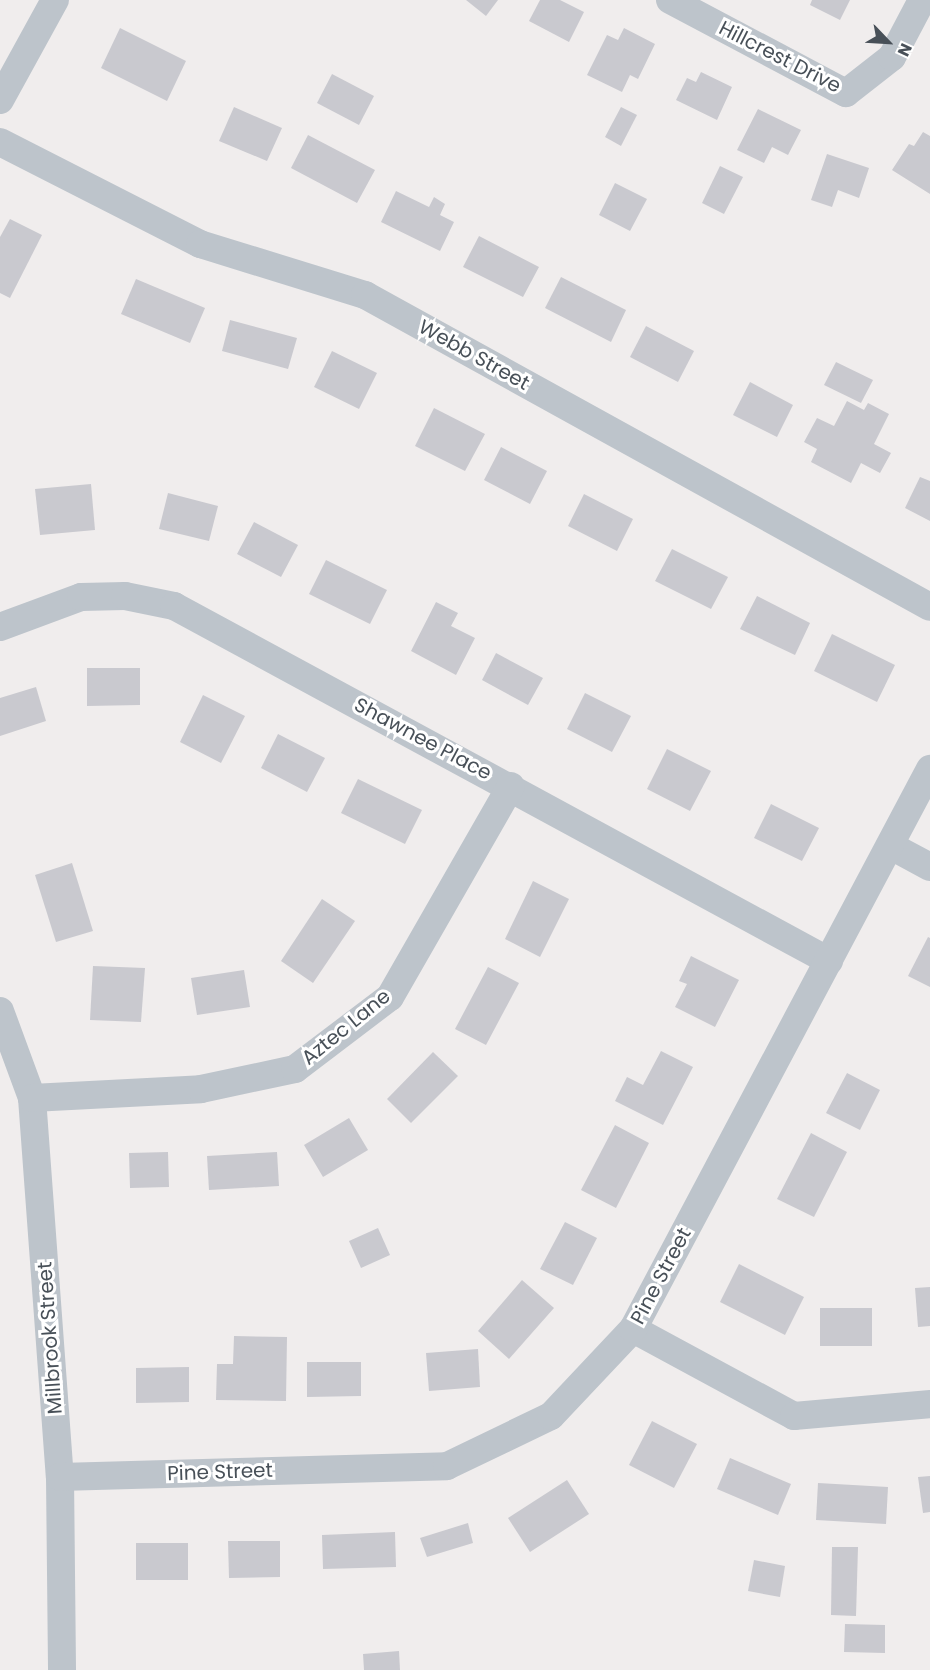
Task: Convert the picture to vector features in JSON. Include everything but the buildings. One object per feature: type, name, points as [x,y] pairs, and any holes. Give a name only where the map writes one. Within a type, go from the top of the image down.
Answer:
[{"type":"street","points":[[0,100],[55,0]]},
{"type":"street","name":"Hillcrest Drive","points":[[670,0],[846,93],[892,57],[922,0]]},
{"type":"street","name":"Webb Street","points":[[0,142],[200,244],[364,295],[930,607]]},
{"type":"street","name":"Shawnee Place","points":[[0,627],[81,597],[125,596],[174,606],[511,786],[829,961]]},
{"type":"street","name":"Pine Street","points":[[60,1477],[447,1466],[551,1416],[633,1329],[930,769]]},
{"type":"street","name":"Aztec Lane","points":[[32,1098],[201,1089],[295,1069],[390,997],[511,786]]},
{"type":"street","points":[[891,846],[930,867]]},
{"type":"street","name":"Millbrook Street","points":[[0,1011],[32,1098],[60,1477],[62,1670]]},
{"type":"street","points":[[633,1329],[794,1416],[930,1404]]}]
